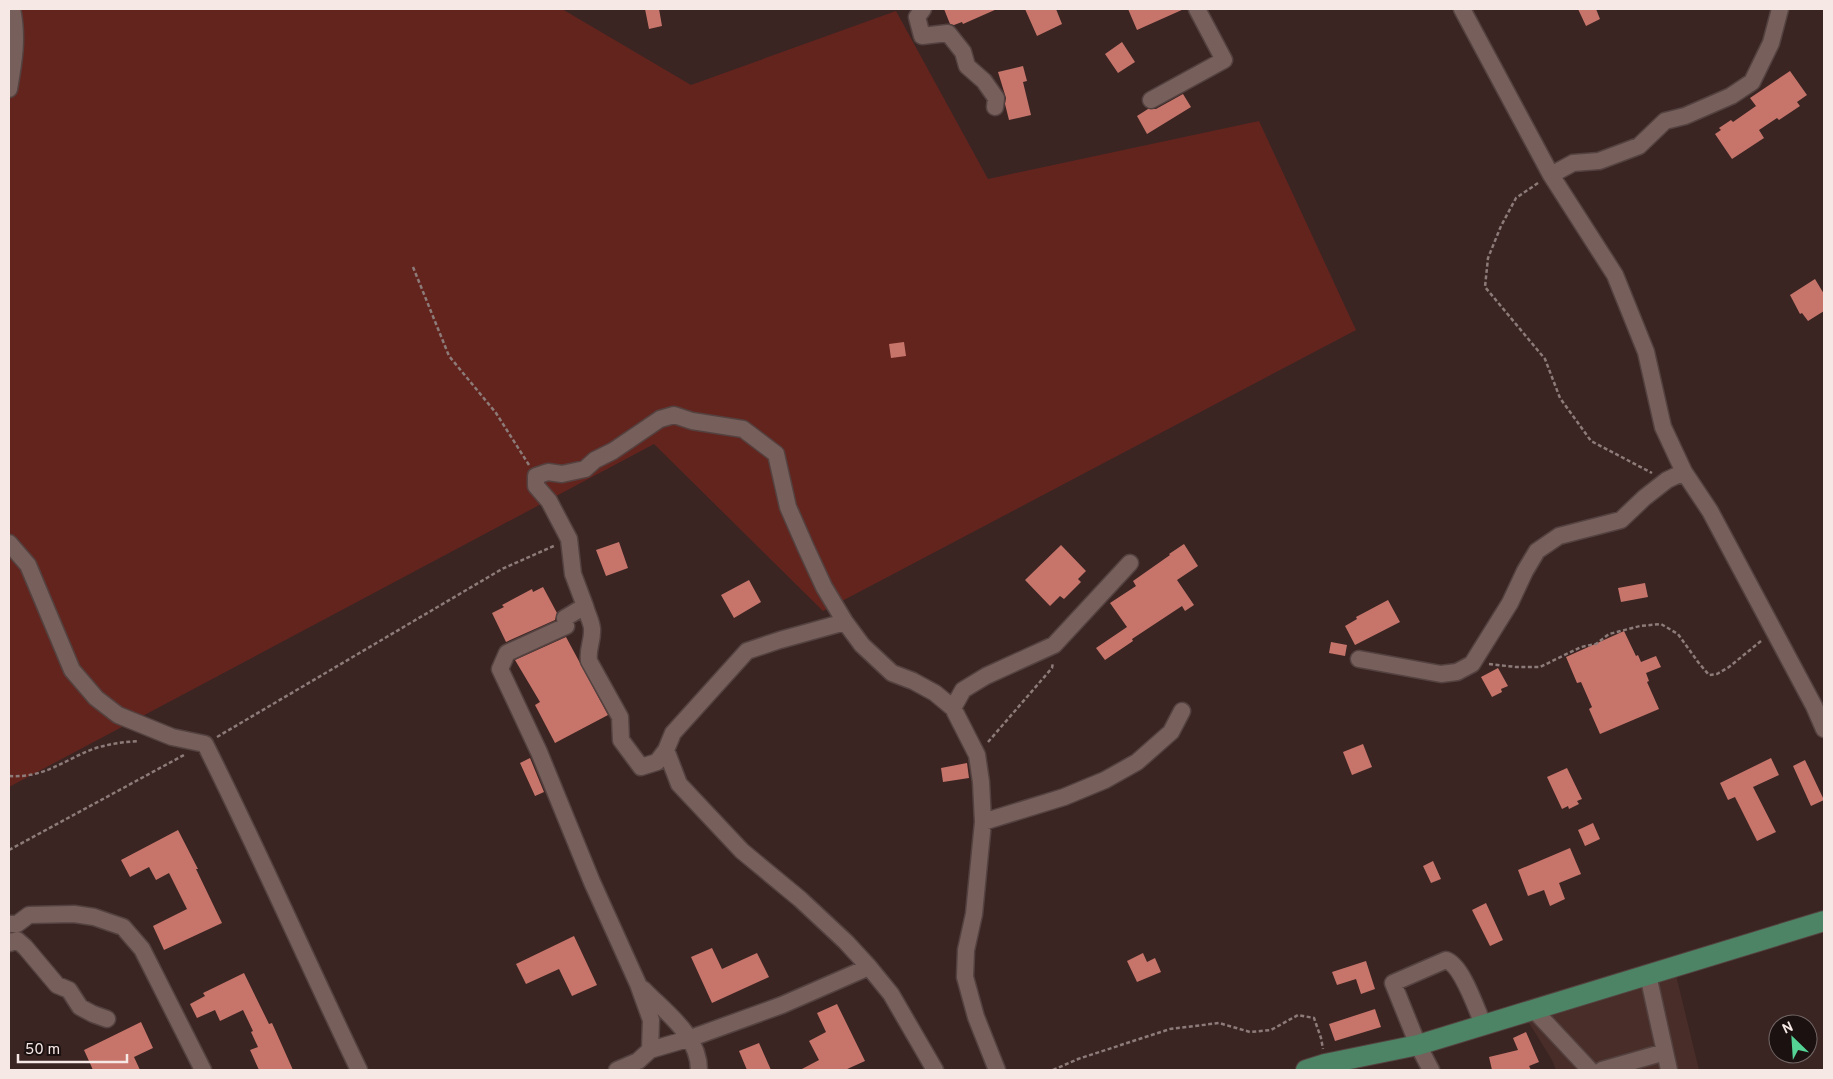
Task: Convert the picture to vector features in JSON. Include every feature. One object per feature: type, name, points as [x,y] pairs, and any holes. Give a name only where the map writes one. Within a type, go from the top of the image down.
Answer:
[{"type":"main road","points":[[1306,1070],[1325,1064],[1418,1044],[1824,921]]},
{"type":"street","points":[[9,89],[14,64],[16,28],[12,9]]},
{"type":"street","points":[[923,9],[917,17],[922,36],[948,33],[963,52],[967,66],[984,81],[996,98],[994,107]]},
{"type":"street","points":[[1151,100],[1224,60],[1197,9]]},
{"type":"street","points":[[1462,9],[1551,175],[1615,275],[1646,352],[1663,427],[1684,472],[1710,510],[1814,706],[1824,729]]},
{"type":"street","points":[[1551,175],[1573,163],[1600,161],[1638,146],[1665,121],[1685,116],[1724,99],[1752,82],[1771,43],[1780,9]]},
{"type":"street","points":[[845,622],[780,640],[747,652],[674,733],[658,762],[641,767],[622,740],[620,717],[589,661],[588,652],[593,628],[573,574],[569,539],[549,501],[536,486],[536,476],[548,472],[562,474],[585,469],[595,460],[613,451],[660,419],[674,415],[692,421],[743,429],[776,454],[788,507],[824,587],[845,622],[862,644],[892,673],[913,681],[935,693],[953,708],[977,755],[981,782],[983,822],[974,914],[966,950],[966,977],[976,1018],[997,1070]]},
{"type":"street","points":[[1359,659],[1441,674],[1456,672],[1472,664],[1510,604],[1537,551],[1559,536],[1621,520],[1644,498],[1667,480],[1684,472]]},
{"type":"street","points":[[9,543],[28,565],[72,670],[96,698],[118,715],[172,737],[205,744],[242,818],[308,965],[359,1070]]},
{"type":"street","points":[[953,708],[963,690],[986,676],[1054,645],[1130,563]]},
{"type":"street","points":[[586,606],[565,618],[566,626],[506,653],[500,669],[539,752],[592,882],[638,984],[651,1020],[650,1050]]},
{"type":"street","points":[[983,822],[1064,797],[1105,780],[1137,762],[1171,732],[1182,711]]},
{"type":"street","points":[[666,750],[679,784],[685,791],[742,851],[800,899],[846,942],[891,994],[935,1070]]},
{"type":"street","points":[[9,924],[17,924],[29,915],[74,914],[94,917],[123,927],[142,949],[203,1070]]},
{"type":"street","points":[[9,941],[10,943],[17,940],[25,947],[57,985],[69,990],[80,1007],[92,1014],[108,1019]]},
{"type":"street","points":[[1431,1070],[1418,1044],[1393,983],[1446,960],[1452,962],[1459,972],[1483,1024]]},
{"type":"street","points":[[617,1070],[638,1061],[650,1050],[691,1038],[782,1005],[868,967]]},
{"type":"street","points":[[1648,975],[1669,1070]]},
{"type":"street","points":[[638,984],[691,1038],[699,1060],[699,1070]]},
{"type":"street","points":[[1533,1009],[1590,1070]]},
{"type":"street","points":[[1602,1070],[1665,1052]]},
{"type":"path","points":[[1551,175],[1516,198],[1501,226],[1488,258],[1485,287],[1544,359],[1560,398],[1591,441],[1634,465],[1667,480]]},
{"type":"path","points":[[413,266],[449,356],[496,413],[536,476]]},
{"type":"path","points":[[9,850],[205,744],[502,569],[569,539]]},
{"type":"path","points":[[1472,664],[1540,667],[1581,647],[1596,644],[1609,634],[1640,626],[1661,624],[1678,634],[1710,675],[1717,674],[1729,666],[1757,642],[1768,638],[1779,641]]},
{"type":"path","points":[[977,755],[1052,668],[1054,645]]},
{"type":"path","points":[[9,776],[22,777],[46,771],[92,749],[110,744],[146,740]]},
{"type":"path","points":[[1053,1070],[1078,1059],[1170,1029],[1219,1023],[1250,1032],[1271,1030],[1298,1015],[1314,1018],[1321,1038],[1325,1064]]},
{"type":"shaded area","points":[[9,9],[562,9],[691,85],[896,11],[988,179],[1259,121],[1356,330],[823,611],[654,444],[9,787]]},
{"type":"shaded area","points":[[1676,975],[1699,1070],[1556,1070],[1552,1060],[1526,1018]]},
{"type":"building","points":[[645,9],[659,9],[662,26],[649,29]]},
{"type":"building","points":[[944,9],[997,9],[963,24],[962,22],[954,25],[950,24]]},
{"type":"building","points":[[1025,9],[1056,9],[1062,24],[1037,36]]},
{"type":"building","points":[[1128,9],[1184,9],[1137,30]]},
{"type":"building","points":[[1578,9],[1596,9],[1600,19],[1586,26]]},
{"type":"building","points":[[1122,42],[1135,62],[1118,73],[1105,54]]},
{"type":"building","points":[[1023,66],[1027,81],[1023,82],[1031,115],[1009,120],[1005,104],[1006,98],[998,72]]},
{"type":"building","points":[[1790,71],[1807,95],[1797,102],[1800,106],[1759,130],[1764,138],[1732,159],[1715,134],[1721,130],[1719,128],[1731,120],[1733,122],[1756,106],[1750,98]]},
{"type":"building","points":[[1183,94],[1191,107],[1147,134],[1137,116],[1148,109],[1156,109]]},
{"type":"building","points":[[1815,279],[1824,294],[1824,311],[1808,321],[1802,313],[1800,314],[1790,295]]},
{"type":"building","points":[[904,342],[906,356],[891,358],[889,344]]},
{"type":"building","points":[[619,542],[628,568],[606,576],[596,550]]},
{"type":"building","points":[[1184,544],[1198,566],[1177,580],[1194,605],[1185,611],[1182,606],[1132,639],[1133,641],[1105,660],[1096,648],[1127,627],[1110,603],[1136,586],[1133,581]]},
{"type":"building","points":[[1061,545],[1086,571],[1078,579],[1081,582],[1064,599],[1060,596],[1050,606],[1025,580]]},
{"type":"building","points":[[749,580],[761,602],[734,618],[721,595]]},
{"type":"building","points":[[1645,583],[1648,597],[1621,602],[1618,588]]},
{"type":"building","points":[[543,587],[557,613],[555,620],[506,642],[492,613],[504,607],[502,605],[532,589],[533,592]]},
{"type":"building","points":[[1388,600],[1400,622],[1355,645],[1345,626],[1357,619],[1356,617]]},
{"type":"building","points":[[1624,631],[1641,662],[1656,656],[1661,667],[1646,673],[1649,681],[1647,682],[1659,709],[1600,734],[1589,709],[1592,707],[1581,682],[1577,683],[1566,657]]},
{"type":"building","points":[[566,637],[608,715],[555,743],[535,705],[540,702],[515,660]]},
{"type":"building","points":[[1331,642],[1347,645],[1345,656],[1329,653]]},
{"type":"building","points":[[1498,668],[1508,686],[1501,689],[1502,692],[1492,697],[1481,677]]},
{"type":"building","points":[[1363,744],[1372,767],[1352,775],[1343,752]]},
{"type":"building","points":[[530,758],[544,792],[535,796],[520,763]]},
{"type":"building","points":[[1771,758],[1779,775],[1753,787],[1776,832],[1757,841],[1735,797],[1728,800],[1720,783]]},
{"type":"building","points":[[1805,760],[1824,800],[1811,806],[1793,766]]},
{"type":"building","points":[[967,763],[969,778],[943,782],[941,768]]},
{"type":"building","points":[[1567,768],[1582,799],[1577,801],[1579,804],[1569,809],[1568,806],[1562,809],[1547,777]]},
{"type":"building","points":[[1593,823],[1600,839],[1585,846],[1578,830]]},
{"type":"building","points":[[178,830],[222,923],[164,950],[153,926],[187,909],[169,873],[156,880],[149,867],[130,877],[121,860]]},
{"type":"building","points":[[1570,848],[1581,874],[1559,883],[1565,899],[1550,906],[1544,890],[1528,896],[1518,870]]},
{"type":"building","points":[[1433,861],[1441,879],[1431,883],[1423,866]]},
{"type":"building","points":[[1486,903],[1503,940],[1490,946],[1472,910]]},
{"type":"building","points":[[574,936],[597,985],[572,996],[559,969],[526,984],[516,964]]},
{"type":"building","points":[[712,948],[722,969],[757,953],[769,977],[712,1003],[691,957]]},
{"type":"building","points":[[1143,953],[1147,962],[1155,958],[1161,972],[1137,982],[1127,961]]},
{"type":"building","points":[[1366,961],[1375,989],[1361,994],[1356,979],[1337,985],[1332,972]]},
{"type":"building","points":[[244,973],[269,1024],[272,1023],[293,1070],[259,1070],[250,1050],[258,1047],[243,1010],[220,1021],[215,1010],[197,1018],[190,1004],[205,996],[203,993]]},
{"type":"building","points":[[837,1004],[865,1061],[845,1070],[800,1070],[819,1060],[809,1041],[826,1032],[817,1013]]},
{"type":"building","points":[[1375,1009],[1381,1027],[1335,1041],[1329,1024]]},
{"type":"building","points":[[141,1022],[153,1048],[134,1057],[140,1070],[93,1070],[84,1050]]},
{"type":"building","points":[[1526,1032],[1539,1062],[1529,1066],[1531,1070],[1492,1070],[1489,1057],[1518,1050],[1513,1038]]},
{"type":"building","points":[[759,1043],[771,1070],[747,1070],[739,1051]]}]
